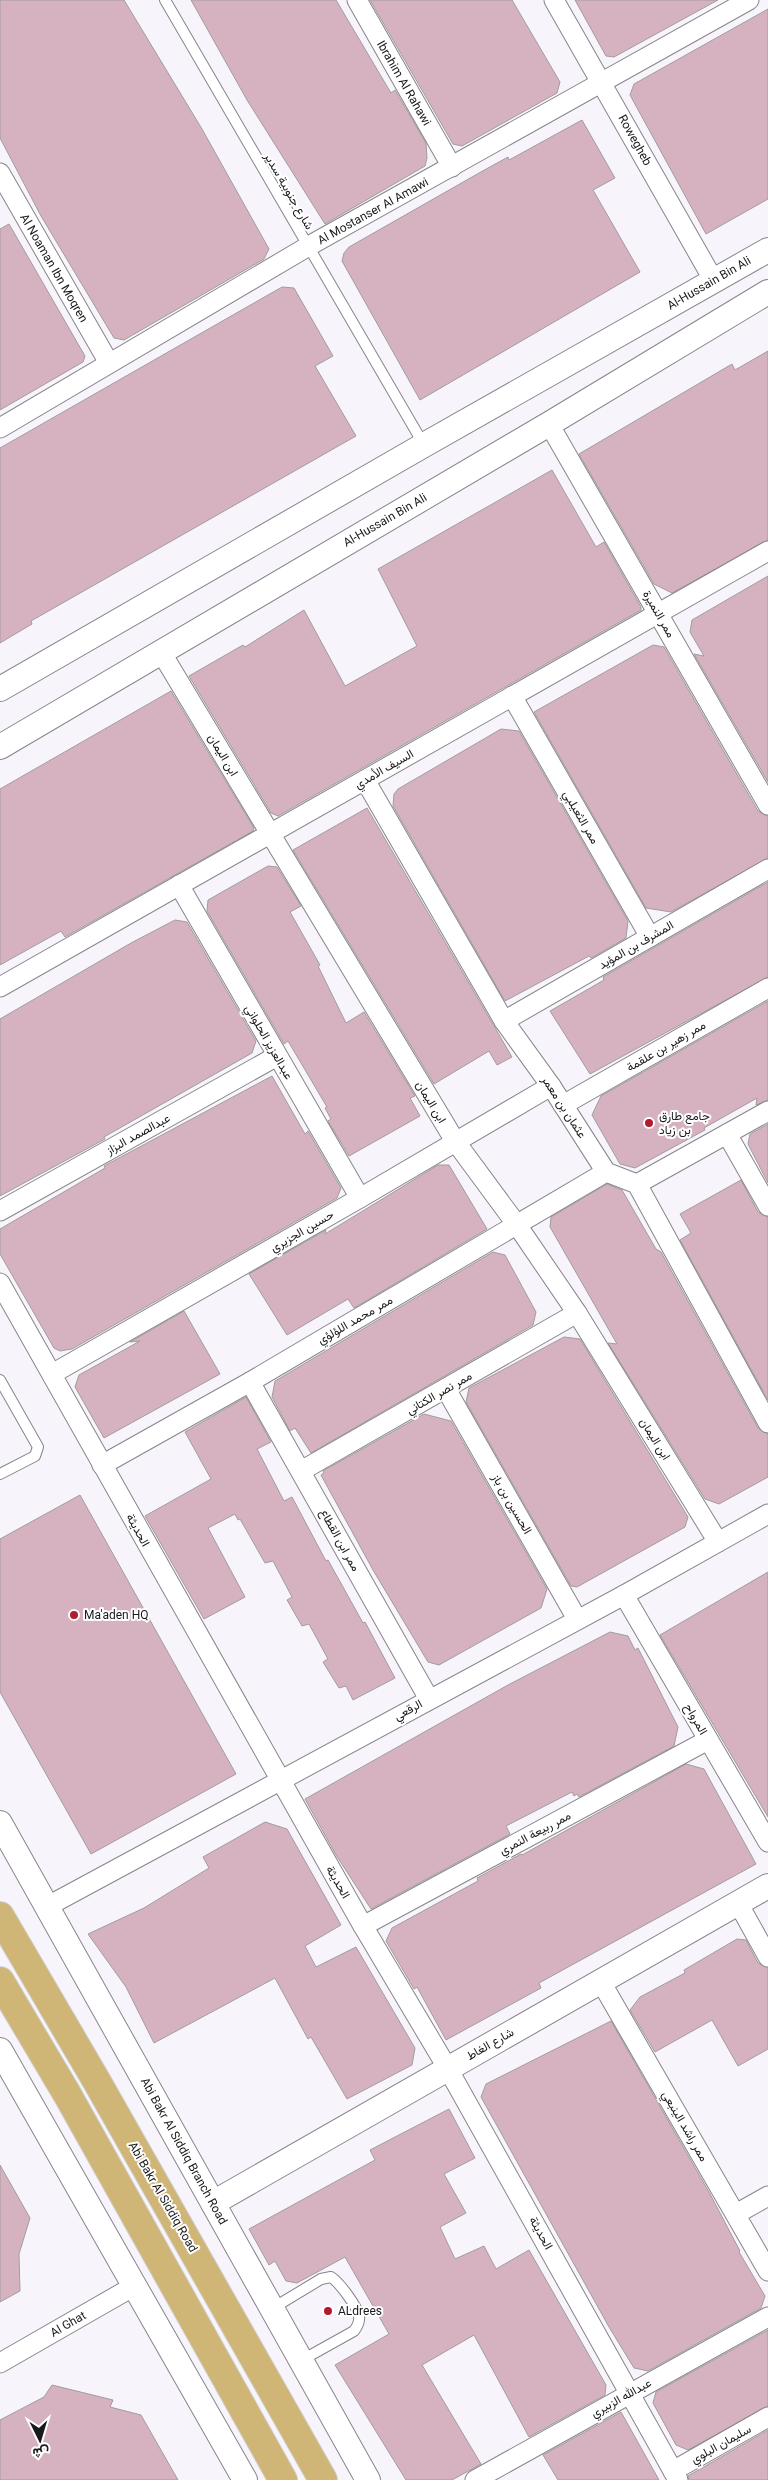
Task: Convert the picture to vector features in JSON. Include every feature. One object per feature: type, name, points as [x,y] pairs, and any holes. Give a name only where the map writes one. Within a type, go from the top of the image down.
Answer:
[{"type":"main road","name":"Abi Bakr Al Siddiq Road","points":[[0,1916],[96,2080],[323,2480]]},
{"type":"main road","points":[[0,1981],[68,2094],[283,2480]]},
{"type":"street","name":"Ibrahim Al Rahawi","points":[[357,0],[452,167]]},
{"type":"street","name":"Rowegheb","points":[[554,0],[603,83],[714,281]]},
{"type":"street","name":"Al Mostanser Al Amawi","points":[[0,428],[307,247],[749,0]]},
{"type":"street","name":"Al Noaman Ibn Moqren","points":[[0,173],[109,363]]},
{"type":"street","name":"Al-Hussain Bin Ali","points":[[0,689],[768,250]]},
{"type":"street","name":"Al-Hussain Bin Ali","points":[[0,747],[549,424],[768,292]]},
{"type":"street","name":"ممر النميرة","points":[[549,424],[768,805]]},
{"type":"street","name":"السيف الأمدي","points":[[0,987],[768,551]]},
{"type":"street","name":"ابن اليمان","points":[[161,652],[455,1141],[517,1225],[577,1312],[718,1542]]},
{"type":"street","name":"ممر الثعيلبي","points":[[512,696],[650,937]]},
{"type":"street","name":"عثمان بن معمر","points":[[365,780],[504,1021],[551,1086],[606,1172]]},
{"type":"street","name":"المشرف بن المؤيد","points":[[504,1021],[768,869]]},
{"type":"street","name":"عبدالعزيز الحلواني","points":[[179,885],[360,1198]]},
{"type":"street","name":"ممر زهير بن علقمة","points":[[563,1105],[768,988]]},
{"type":"street","name":"عبدالصمد البزاز","points":[[0,1212],[277,1056]]},
{"type":"street","name":"حسين الجزيري","points":[[52,1374],[360,1198],[551,1086]]},
{"type":"street","points":[[637,1184],[768,1111]]},
{"type":"street","points":[[727,1134],[768,1206]]},
{"type":"street","points":[[606,1172],[637,1184],[768,1424]]},
{"type":"street","name":"ممر محمد اللؤلؤي","points":[[102,1466],[250,1382],[606,1172]]},
{"type":"street","name":"الحديثة","points":[[0,1284],[280,1781],[448,2069],[676,2475]]},
{"type":"street","name":"ممر نصر الكتاني","points":[[301,1471],[577,1312]]},
{"type":"street","name":"ممر ابن القطاع","points":[[250,1382],[429,1698]]},
{"type":"street","name":"الحسين بن باز","points":[[446,1389],[577,1619]]},
{"type":"street","name":"الرقعي","points":[[48,1906],[429,1698],[624,1595],[768,1514]]},
{"type":"street","name":"المرواح","points":[[624,1595],[768,1842]]},
{"type":"street","name":"ممر ربيعة النمري","points":[[363,1926],[708,1740]]},
{"type":"street","name":"Abi Bakr Al Siddiq Branch Road","points":[[0,1822],[368,2480]]},
{"type":"street","name":"شارع الغاط","points":[[212,2202],[768,1886]]},
{"type":"street","points":[[738,1903],[768,1957]]},
{"type":"street","name":"ممر راشد الينبعي","points":[[601,1982],[768,2271]]},
{"type":"street","points":[[0,2050],[136,2285],[242,2479]]},
{"type":"street","points":[[736,2214],[768,2196]]},
{"type":"street","name":"Al Ghat","points":[[0,2363],[136,2285]]},
{"type":"street","name":"عبدالله الزبيري","points":[[475,2480],[630,2392],[768,2317]]},
{"type":"street","name":"سليمان البلوي","points":[[676,2475],[768,2417]]},
{"type":"lane","name":"شارع جنوبية سدير","points":[[165,0],[307,247],[424,445]]},
{"type":"lane","points":[[0,1380],[38,1447],[34,1456],[0,1474]]},
{"type":"lane","points":[[273,2308],[321,2279],[331,2277],[338,2282],[359,2316],[358,2324],[354,2331],[302,2360]]},
{"type":"building","points":[[0,0],[124,0],[202,129],[269,249],[264,259],[124,340],[114,338],[41,216],[0,138]]},
{"type":"building","points":[[191,0],[336,0],[391,93],[395,90],[426,143],[427,158],[425,166],[325,224],[247,100]]},
{"type":"building","points":[[370,0],[512,0],[560,82],[557,93],[462,146],[453,144]]},
{"type":"building","points":[[575,0],[718,0],[614,57],[606,56]]},
{"type":"building","points":[[768,9],[768,199],[706,234],[630,95],[634,84]]},
{"type":"building","points":[[582,120],[615,178],[593,190],[640,272],[420,400],[342,261],[344,253],[349,247],[479,173],[508,157],[509,160]]},
{"type":"building","points":[[9,224],[85,356],[83,362],[0,410],[0,229]]},
{"type":"building","points":[[282,287],[294,288],[333,356],[315,366],[356,436],[31,621],[32,624],[0,643],[0,448]]},
{"type":"building","points":[[768,351],[768,540],[672,593],[654,584],[579,454],[732,364],[735,370]]},
{"type":"building","points":[[552,470],[596,547],[604,542],[641,610],[278,816],[271,813],[189,676],[243,645],[245,647],[304,610],[345,686],[417,646],[378,569]]},
{"type":"building","points":[[768,576],[768,782],[694,654],[704,656],[690,632],[692,620]]},
{"type":"building","points":[[653,645],[664,647],[758,811],[768,816],[768,858],[671,912],[646,908],[534,712]]},
{"type":"building","points":[[171,691],[254,828],[253,831],[65,937],[61,931],[0,965],[0,789]]},
{"type":"building","points":[[501,729],[519,731],[628,921],[626,938],[591,958],[589,956],[505,1001],[393,806],[394,794],[398,789]]},
{"type":"building","points":[[367,808],[512,1057],[497,1065],[489,1051],[434,1084],[293,850]]},
{"type":"building","points":[[268,866],[277,867],[301,906],[290,912],[320,965],[318,966],[346,1023],[364,1012],[415,1096],[410,1098],[420,1116],[349,1156],[328,1121],[331,1119],[325,1108],[327,1107],[288,1041],[284,1044],[207,911],[208,900]]},
{"type":"building","points":[[768,882],[768,977],[590,1074],[550,1011],[604,980],[603,977]]},
{"type":"building","points":[[175,920],[187,922],[256,1041],[252,1053],[104,1137],[105,1139],[0,1196],[0,1019],[131,943]]},
{"type":"building","points":[[768,1001],[768,1100],[756,1105],[757,1098],[704,1128],[705,1130],[635,1168],[620,1164],[592,1115],[601,1096]]},
{"type":"building","points":[[272,1076],[305,1134],[308,1131],[341,1188],[337,1198],[72,1349],[60,1351],[54,1348],[0,1254],[0,1229],[105,1168],[104,1166]]},
{"type":"building","points":[[768,1124],[768,1183],[748,1144],[750,1134]]},
{"type":"building","points":[[438,1165],[449,1165],[487,1229],[354,1308],[348,1299],[287,1335],[249,1274],[326,1230],[325,1234]]},
{"type":"building","points":[[741,1180],[758,1212],[768,1217],[768,1400],[680,1240],[691,1233],[680,1214]]},
{"type":"building","points":[[607,1184],[622,1190],[656,1249],[661,1252],[758,1428],[768,1434],[768,1477],[719,1504],[705,1499],[608,1343],[617,1344],[550,1227],[551,1217]]},
{"type":"building","points":[[493,1252],[505,1255],[536,1312],[533,1325],[311,1453],[295,1428],[290,1431],[272,1397],[275,1381]]},
{"type":"building","points":[[184,1311],[220,1374],[104,1438],[75,1387],[79,1375],[140,1341],[130,1342]]},
{"type":"building","points":[[564,1337],[580,1339],[688,1517],[685,1527],[577,1587],[571,1586],[466,1402],[469,1388]]},
{"type":"building","points":[[246,1397],[271,1442],[257,1449],[284,1501],[292,1497],[326,1561],[328,1560],[363,1623],[365,1622],[395,1678],[353,1700],[346,1686],[339,1688],[323,1662],[328,1659],[309,1624],[302,1626],[287,1600],[292,1597],[273,1561],[265,1563],[240,1519],[238,1520],[235,1514],[208,1528],[245,1597],[204,1619],[145,1516],[211,1479],[185,1432]]},
{"type":"building","points":[[424,1414],[451,1421],[547,1589],[541,1608],[439,1665],[428,1662],[373,1570],[321,1475],[324,1473],[323,1471]]},
{"type":"building","name":"Ma'aden HQ","points":[[80,1495],[236,1774],[91,1854],[0,1692],[0,1539]]},
{"type":"building","points":[[768,1572],[768,1817],[660,1635]]},
{"type":"building","points":[[610,1632],[628,1636],[635,1650],[638,1648],[678,1727],[674,1746],[579,1797],[577,1794],[574,1796],[572,1792],[506,1826],[510,1834],[371,1909],[336,1855],[305,1799],[508,1685]]},
{"type":"building","points":[[686,1764],[704,1769],[756,1864],[539,1983],[541,1988],[446,2040],[417,1987],[414,1989],[386,1941],[392,1928],[478,1881],[477,1878]]},
{"type":"building","points":[[265,1822],[287,1829],[341,1925],[305,1946],[316,1967],[356,1947],[415,2048],[412,2065],[347,2099],[311,2037],[308,2039],[275,1978],[154,2043],[126,1987],[88,1934],[144,1908],[209,1868],[203,1857]]},
{"type":"building","points":[[737,1939],[746,1940],[758,1963],[768,1968],[768,2049],[738,2066],[712,2020],[655,2052],[630,2010],[640,1997],[685,1973],[684,1970]]},
{"type":"building","points":[[611,2021],[709,2192],[739,2252],[765,2296],[761,2308],[648,2371],[634,2368],[609,2327],[481,2097],[486,2084]]},
{"type":"building","points":[[449,2109],[475,2158],[444,2174],[466,2213],[440,2227],[455,2259],[484,2246],[496,2269],[529,2250],[606,2385],[605,2395],[529,2437],[474,2335],[422,2365],[481,2464],[452,2480],[406,2480],[335,2365],[389,2334],[345,2257],[297,2283],[286,2281],[275,2261],[269,2265],[249,2229],[375,2160],[370,2150]]},
{"type":"building","points":[[0,2165],[30,2218],[19,2254],[20,2291],[0,2302]]},
{"type":"building","points":[[768,2330],[768,2406],[688,2450],[676,2445],[653,2403],[656,2392]]},
{"type":"building","points":[[52,2385],[113,2400],[110,2407],[141,2415],[178,2480],[0,2480],[0,2420],[44,2397]]},
{"type":"building","points":[[621,2412],[659,2480],[558,2480],[543,2455]]},
{"type":"building","points":[[768,2430],[768,2480],[689,2480],[688,2476]]},
{"type":"place","name":"جامع طارق بن زياد","points":[[649,1123]]},
{"type":"place","name":"Ma'aden HQ","points":[[74,1615]]},
{"type":"place","name":"ALdrees","points":[[328,2311]]}]
